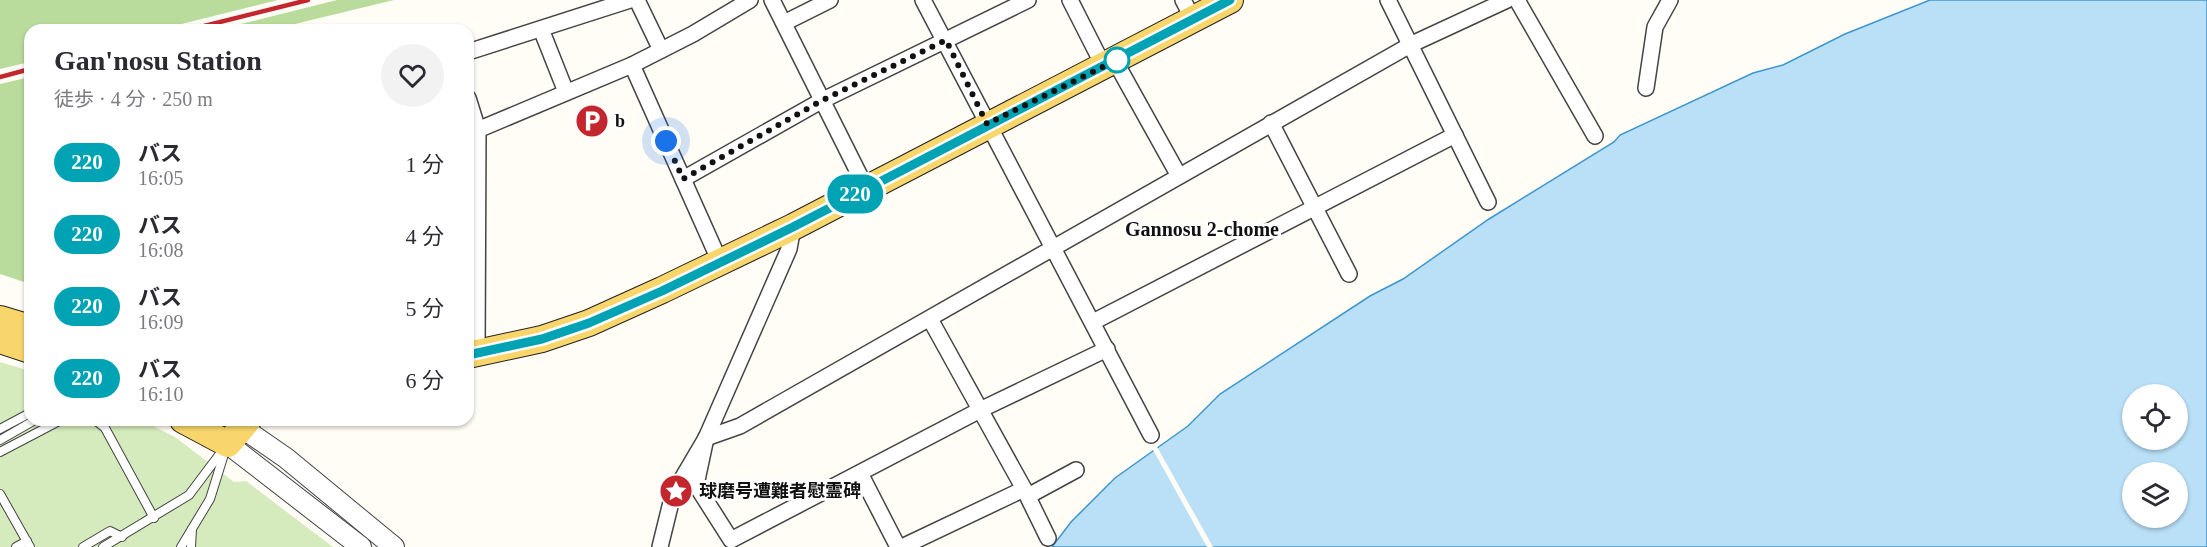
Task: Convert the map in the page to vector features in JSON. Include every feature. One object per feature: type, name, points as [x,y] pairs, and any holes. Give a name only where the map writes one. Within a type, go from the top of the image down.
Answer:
[{"type":"main road","points":[[474,355],[542,339],[589,323],[720,262],[793,227],[987,124],[1109,64],[1188,9],[1230,0]]},
{"type":"main road","points":[[0,319],[24,326]]},
{"type":"main road","points":[[0,340],[24,348]]},
{"type":"street","points":[[474,50],[630,0]]},
{"type":"street","points":[[637,0],[661,50]]},
{"type":"street","points":[[474,132],[632,64],[750,0]]},
{"type":"street","points":[[772,0],[866,188]]},
{"type":"street","points":[[784,23],[830,0]]},
{"type":"street","points":[[923,0],[1094,322],[1150,435]]},
{"type":"street","points":[[683,179],[821,101],[1028,0]]},
{"type":"street","points":[[1070,0],[1179,176]]},
{"type":"street","points":[[1388,0],[1412,44],[1488,202]]},
{"type":"street","points":[[706,438],[740,426],[1412,44],[1507,0]]},
{"type":"street","points":[[1517,0],[1595,136]]},
{"type":"street","points":[[1646,88],[1655,27],[1670,0]]},
{"type":"street","points":[[541,29],[566,92]]},
{"type":"street","points":[[632,64],[720,262]]},
{"type":"street","points":[[1271,123],[1348,274]]},
{"type":"street","points":[[1094,322],[1455,135]]},
{"type":"street","points":[[660,547],[673,494],[706,438],[789,249],[793,227]]},
{"type":"street","points":[[930,319],[982,409],[1048,538]]},
{"type":"street","points":[[706,438],[696,485],[731,540],[861,475],[982,409],[1107,349]]},
{"type":"street","points":[[237,428],[361,547]]},
{"type":"street","points":[[237,428],[286,458],[394,547]]},
{"type":"street","points":[[861,475],[900,547],[1076,470]]},
{"type":"lane","points":[[0,429],[24,416]]},
{"type":"lane","points":[[0,440],[24,426]]},
{"type":"lane","points":[[0,452],[50,426]]},
{"type":"lane","points":[[102,426],[154,518]]},
{"type":"lane","points":[[103,547],[189,495],[237,428]]},
{"type":"lane","points":[[181,547],[210,499],[237,428]]},
{"type":"lane","points":[[0,494],[28,544],[16,547]]},
{"type":"lane","points":[[191,547],[192,527]]},
{"type":"lane","points":[[83,547],[110,531],[122,537]]},
{"type":"green space","points":[[0,0],[278,0],[181,24],[24,24],[24,63],[0,69]]},
{"type":"green space","points":[[337,0],[394,0],[295,24],[241,24]]},
{"type":"green space","points":[[24,78],[24,282],[0,274],[0,84]]},
{"type":"green space","points":[[0,362],[24,369],[24,426],[153,426],[175,437],[234,482],[246,481],[333,547],[0,547]]},
{"type":"water","points":[[1930,0],[2207,0],[2207,547],[1052,547],[1071,522],[1115,478],[1188,426],[1220,394],[1370,296],[1403,279],[1489,219],[1614,142],[1620,135],[1753,73],[1783,65],[1845,34]]},
{"type":"pier","points":[[1156,445],[1213,547],[1207,547],[1152,448]]},
{"type":"railway","points":[[212,24],[308,0]]},
{"type":"railway","points":[[0,77],[24,71]]},
{"type":"bus line","name":"220","points":[[474,354],[542,339],[589,323],[662,291],[793,227],[987,124],[1115,61],[1230,0]]},
{"type":"place","name":"b","points":[[592,121]]},
{"type":"place","name":"球磨号遭難者慰霊碑","points":[[676,491]]},
{"type":"district","name":"Gannosu 2-chome","points":[[1202,229]]},
{"type":"route","points":[[666,141],[683,179],[821,101],[946,40],[987,124],[1117,60]]}]
